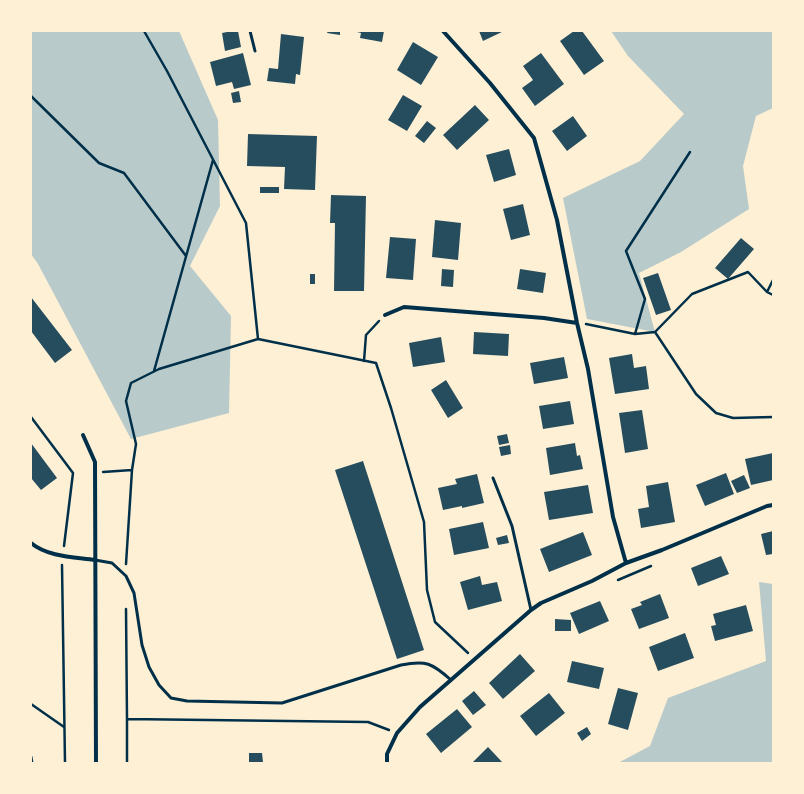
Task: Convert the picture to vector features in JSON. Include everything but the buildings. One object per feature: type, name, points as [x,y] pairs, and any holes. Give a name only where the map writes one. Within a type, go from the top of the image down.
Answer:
[{"type":"street","points":[[443,31],[490,83],[534,138],[557,220],[577,323],[588,369],[613,517],[626,563]]},
{"type":"street","points":[[385,315],[404,307],[544,318],[577,323]]},
{"type":"street","points":[[83,435],[95,462],[96,763]]},
{"type":"street","points":[[387,763],[387,754],[397,733],[420,707],[531,610],[541,603],[626,563],[662,550],[767,506],[773,505]]},
{"type":"street","points":[[31,543],[37,548],[62,556],[95,560]]},
{"type":"lane","points":[[250,31],[255,51]]},
{"type":"lane","points":[[493,478],[512,526],[531,610]]},
{"type":"lane","points":[[95,560],[112,564],[126,576],[134,593],[142,645],[149,667],[159,685],[171,698],[186,701],[282,703],[401,666],[419,662],[434,666],[451,680]]},
{"type":"lane","points":[[31,757],[32,763]]},
{"type":"path","points":[[144,31],[167,70],[246,223],[258,339]]},
{"type":"path","points":[[31,96],[99,163],[124,173],[186,256]]},
{"type":"path","points":[[634,334],[645,299],[626,251],[690,152]]},
{"type":"path","points":[[154,372],[213,160]]},
{"type":"path","points":[[577,323],[634,334],[655,332],[692,294],[748,272],[767,292],[773,295]]},
{"type":"path","points":[[767,292],[773,280]]},
{"type":"path","points":[[364,361],[366,335],[385,315]]},
{"type":"path","points":[[655,332],[696,394],[716,413],[733,418],[773,417]]},
{"type":"path","points":[[126,576],[132,470],[136,444],[126,401],[131,384],[154,372],[258,339],[376,363],[391,408],[424,522],[427,590],[435,622],[474,659]]},
{"type":"path","points":[[31,417],[73,473],[62,556],[64,763]]},
{"type":"path","points":[[95,473],[132,470]]},
{"type":"path","points":[[612,582],[656,564]]},
{"type":"path","points":[[126,608],[127,763]]},
{"type":"path","points":[[31,704],[64,728]]},
{"type":"path","points":[[127,719],[368,722],[397,733]]},
{"type":"shaded area","points":[[31,31],[179,31],[218,120],[220,206],[190,266],[231,316],[229,413],[131,439],[38,264],[31,254]]},
{"type":"shaded area","points":[[611,31],[773,31],[773,108],[756,116],[743,166],[749,209],[681,252],[639,273],[655,332],[587,319],[563,198],[640,161],[684,114],[628,56]]},
{"type":"shaded area","points":[[759,582],[773,584],[773,763],[618,763],[650,746],[668,698],[766,661]]}]
